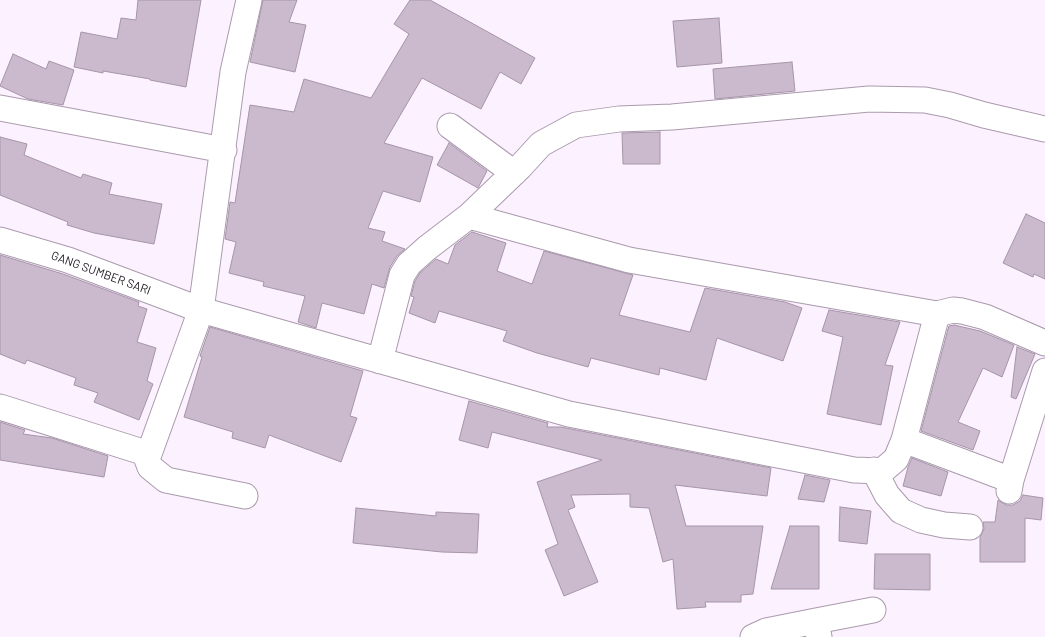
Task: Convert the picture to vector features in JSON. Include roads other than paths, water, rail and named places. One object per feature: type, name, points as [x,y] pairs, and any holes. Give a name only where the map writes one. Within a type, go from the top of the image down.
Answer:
[{"type":"street","points":[[245,496],[166,480],[150,467],[147,459],[201,310],[233,72],[249,0]]},
{"type":"street","points":[[380,361],[402,275],[409,264],[469,216],[541,144],[576,126],[619,119],[672,117],[869,99],[925,100],[1045,130]]},
{"type":"street","points":[[0,108],[224,150]]},
{"type":"street","points":[[450,126],[514,173]]},
{"type":"street","points":[[469,216],[629,260],[937,314],[953,310],[962,311],[985,317],[1045,343]]},
{"type":"street","name":"GANG SUMBER SARI","points":[[0,240],[68,260],[201,310],[569,414],[854,470],[874,470]]},
{"type":"street","points":[[874,470],[882,471],[896,458],[904,440],[937,314]]},
{"type":"street","points":[[904,440],[1010,486],[1045,371]]},
{"type":"street","points":[[0,407],[149,454]]},
{"type":"street","points":[[874,470],[886,495],[901,512],[921,520],[944,525],[970,527]]},
{"type":"street","points":[[753,637],[766,631],[818,629],[873,610]]}]
